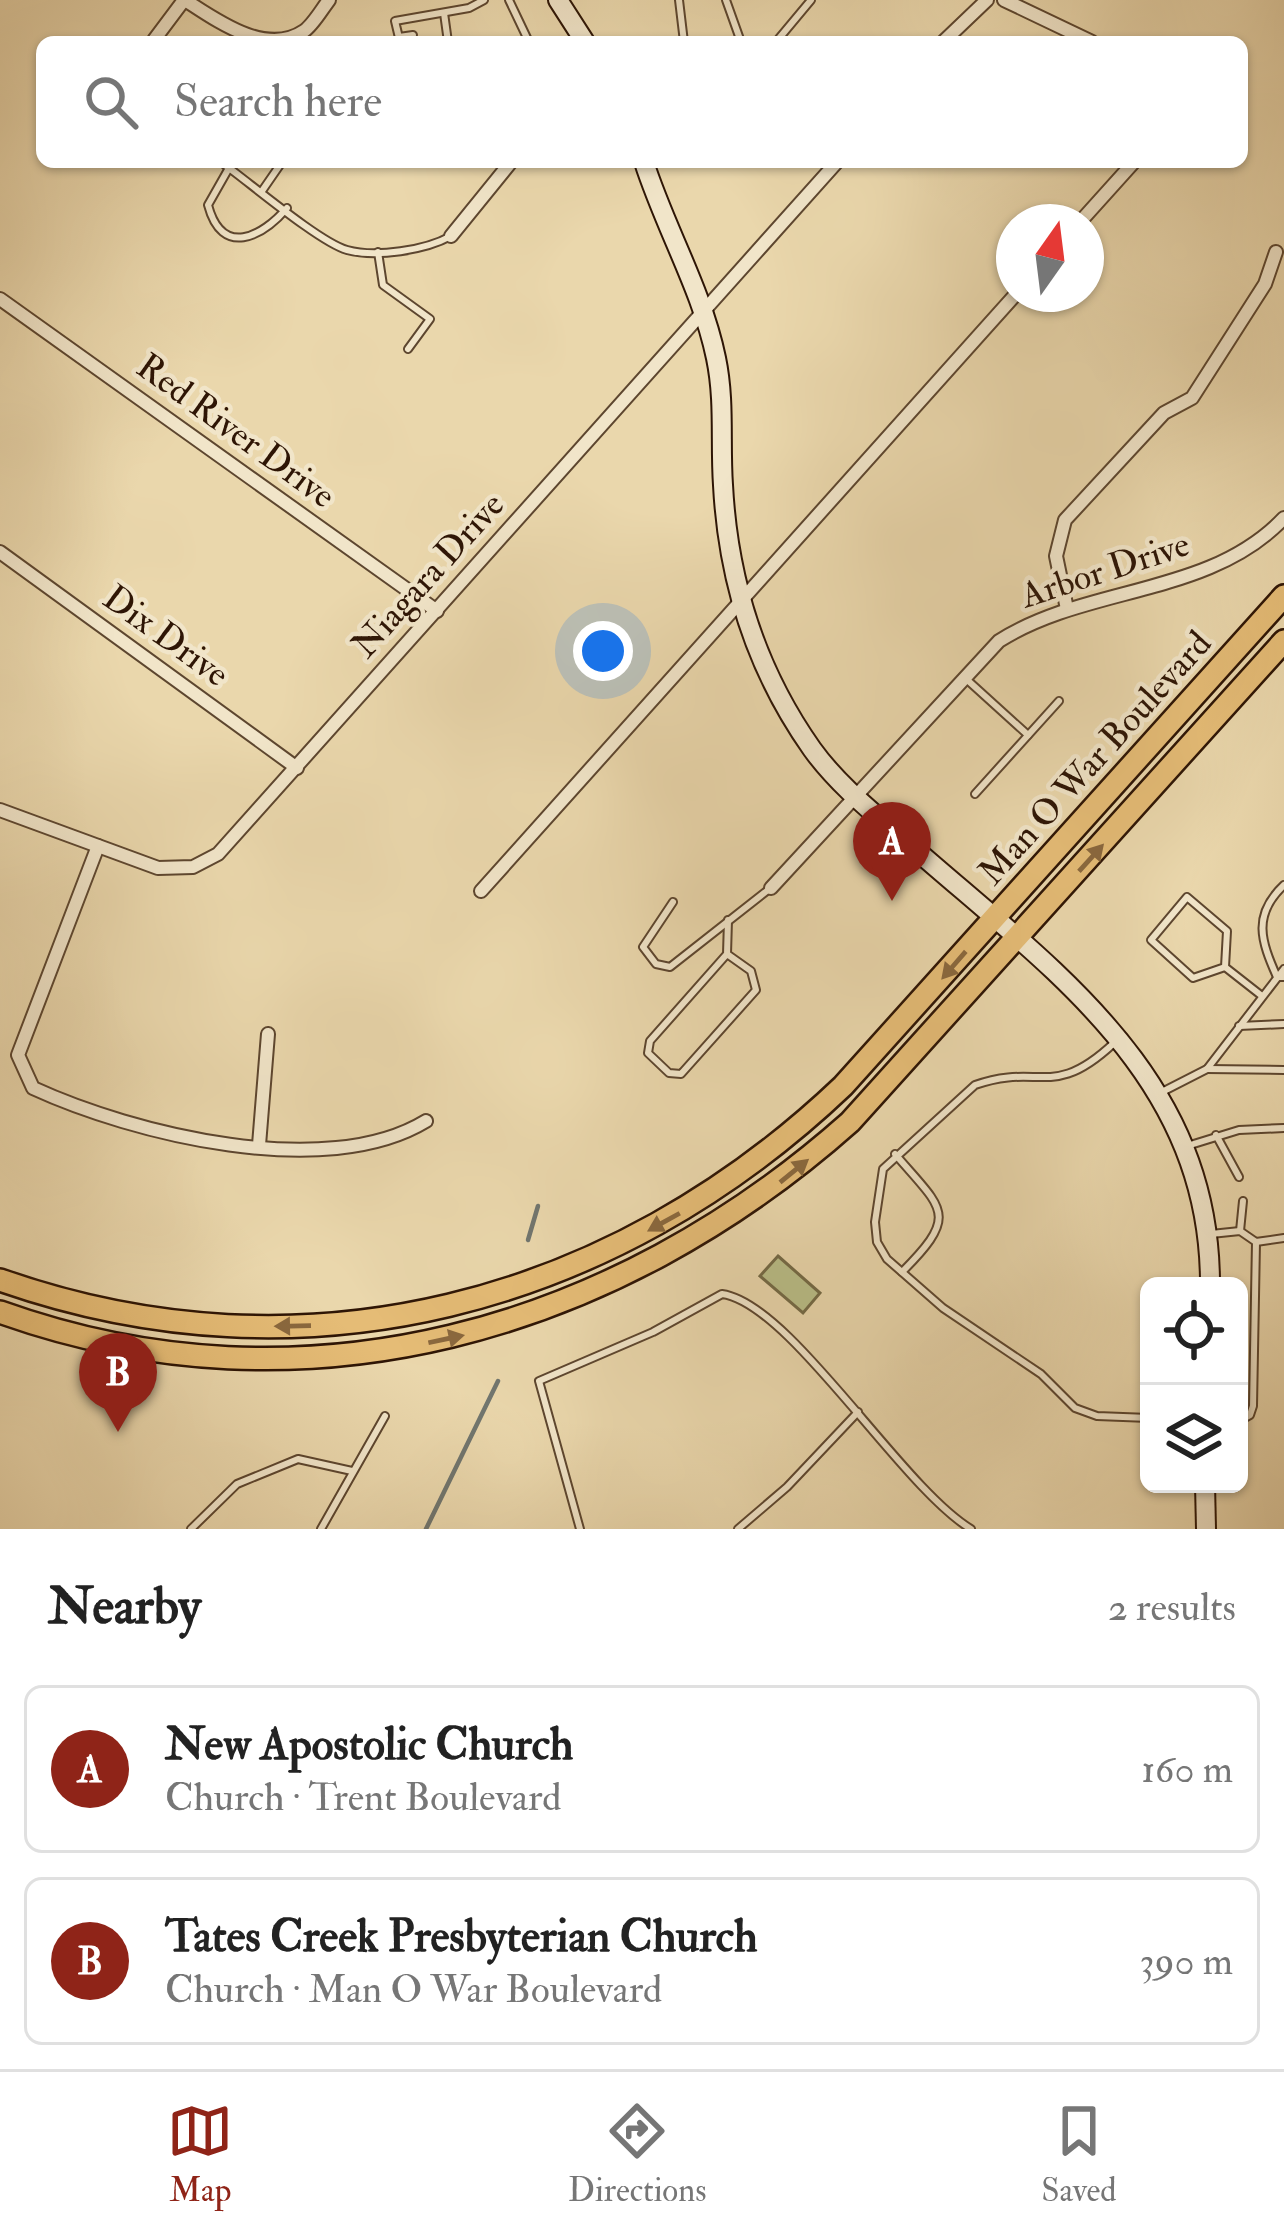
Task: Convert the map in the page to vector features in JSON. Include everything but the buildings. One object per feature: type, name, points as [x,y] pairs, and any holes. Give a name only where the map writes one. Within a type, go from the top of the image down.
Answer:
[{"type":"main road","name":"Man O War Boulevard","points":[[0,1280],[135,1316],[277,1327],[394,1317],[540,1281],[660,1225],[762,1158],[843,1086],[1284,596]]},
{"type":"main road","name":"Man O War Boulevard","points":[[0,1312],[115,1344],[268,1358],[426,1343],[542,1312],[657,1262],[787,1177],[877,1095],[1284,641]]},
{"type":"street","points":[[158,36],[184,0],[230,30],[270,36]]},
{"type":"street","points":[[290,36],[304,31],[329,0]]},
{"type":"street","points":[[558,0],[580,36]]},
{"type":"street","points":[[949,36],[987,0]]},
{"type":"street","points":[[1004,0],[1079,36]]},
{"type":"street","points":[[452,236],[506,168]]},
{"type":"street","points":[[646,168],[703,310],[722,388],[725,518],[742,603],[765,670],[815,754],[856,798],[1019,939],[1119,1038],[1160,1093],[1187,1146],[1208,1234],[1210,1277]]},
{"type":"street","name":"Niagara Drive","points":[[0,810],[158,868],[193,867],[231,843],[832,168]]},
{"type":"street","points":[[1097,204],[1129,168]]},
{"type":"street","points":[[1067,609],[1056,556],[1065,520],[1164,413],[1192,398],[1265,284],[1276,252]]},
{"type":"street","name":"Red River Drive","points":[[0,299],[437,611]]},
{"type":"street","points":[[481,890],[1000,312]]},
{"type":"street","name":"Arbor Drive","points":[[771,888],[963,676],[1024,626],[1232,559],[1284,518]]},
{"type":"street","name":"Dix Drive","points":[[0,553],[297,768]]},
{"type":"street","points":[[98,846],[24,1035],[18,1055],[23,1076],[49,1096],[133,1124],[259,1145],[357,1146],[387,1140],[426,1120]]},
{"type":"street","points":[[259,1145],[268,1034]]},
{"type":"street","points":[[1205,1493],[1206,1529]]},
{"type":"lane","points":[[399,36],[395,21],[484,0]]},
{"type":"lane","points":[[509,0],[526,36]]},
{"type":"lane","points":[[679,0],[683,36]]},
{"type":"lane","points":[[726,0],[739,36]]},
{"type":"lane","points":[[781,36],[811,0]]},
{"type":"lane","points":[[444,13],[447,36]]},
{"type":"lane","points":[[436,34],[447,32]]},
{"type":"lane","points":[[286,208],[265,234],[241,238],[226,232],[208,205],[229,168],[262,190],[342,248],[378,252],[437,244],[452,236]]},
{"type":"lane","points":[[262,190],[278,168]]},
{"type":"lane","points":[[378,252],[383,285],[430,319],[408,350]]},
{"type":"lane","points":[[963,676],[1028,735]]},
{"type":"lane","points":[[975,794],[1059,701]]},
{"type":"lane","points":[[1160,1093],[1207,1069],[1282,974],[1261,940],[1262,912],[1284,885]]},
{"type":"lane","points":[[673,902],[643,946],[656,964],[670,967],[771,888]]},
{"type":"lane","points":[[1187,897],[1227,931],[1225,967],[1193,978],[1150,940],[1187,897]]},
{"type":"lane","points":[[727,954],[751,971],[756,990],[681,1073],[669,1072],[648,1053],[650,1041],[727,954],[728,920]]},
{"type":"lane","points":[[1225,967],[1262,996]]},
{"type":"lane","points":[[1239,1026],[1284,1024]]},
{"type":"lane","points":[[1119,1038],[1089,1066],[1066,1078],[994,1078],[975,1085],[895,1154],[878,1181],[875,1222],[877,1242],[902,1273],[1040,1374],[1076,1408],[1097,1415],[1140,1417]]},
{"type":"lane","points":[[1207,1069],[1284,1070]]},
{"type":"lane","points":[[1187,1146],[1216,1136],[1284,1128]]},
{"type":"lane","points":[[1216,1136],[1240,1177]]},
{"type":"lane","points":[[895,1154],[938,1204],[940,1221],[936,1238],[902,1273]]},
{"type":"lane","points":[[1240,1231],[1243,1201]]},
{"type":"lane","points":[[1208,1234],[1240,1231],[1256,1242],[1284,1238]]},
{"type":"lane","points":[[1248,1416],[1256,1242]]},
{"type":"lane","points":[[580,1529],[538,1381],[653,1332],[722,1294],[749,1303],[858,1412],[953,1518],[971,1529]]},
{"type":"lane","points":[[738,1529],[858,1412]]},
{"type":"lane","points":[[320,1529],[385,1416]]},
{"type":"lane","points":[[191,1529],[237,1484],[298,1460],[352,1471]]},
{"type":"lane","points":[[947,1529],[953,1518]]},
{"type":"green space","points":[[778,1256],[820,1293],[803,1313],[760,1276]]},
{"type":"waterway","points":[[528,1240],[538,1206]]},
{"type":"waterway","points":[[426,1529],[498,1381]]},
{"type":"place","name":"New Apostolic Church","points":[[892,901]]},
{"type":"place","name":"Tates Creek Presbyterian Church","points":[[118,1432]]}]
